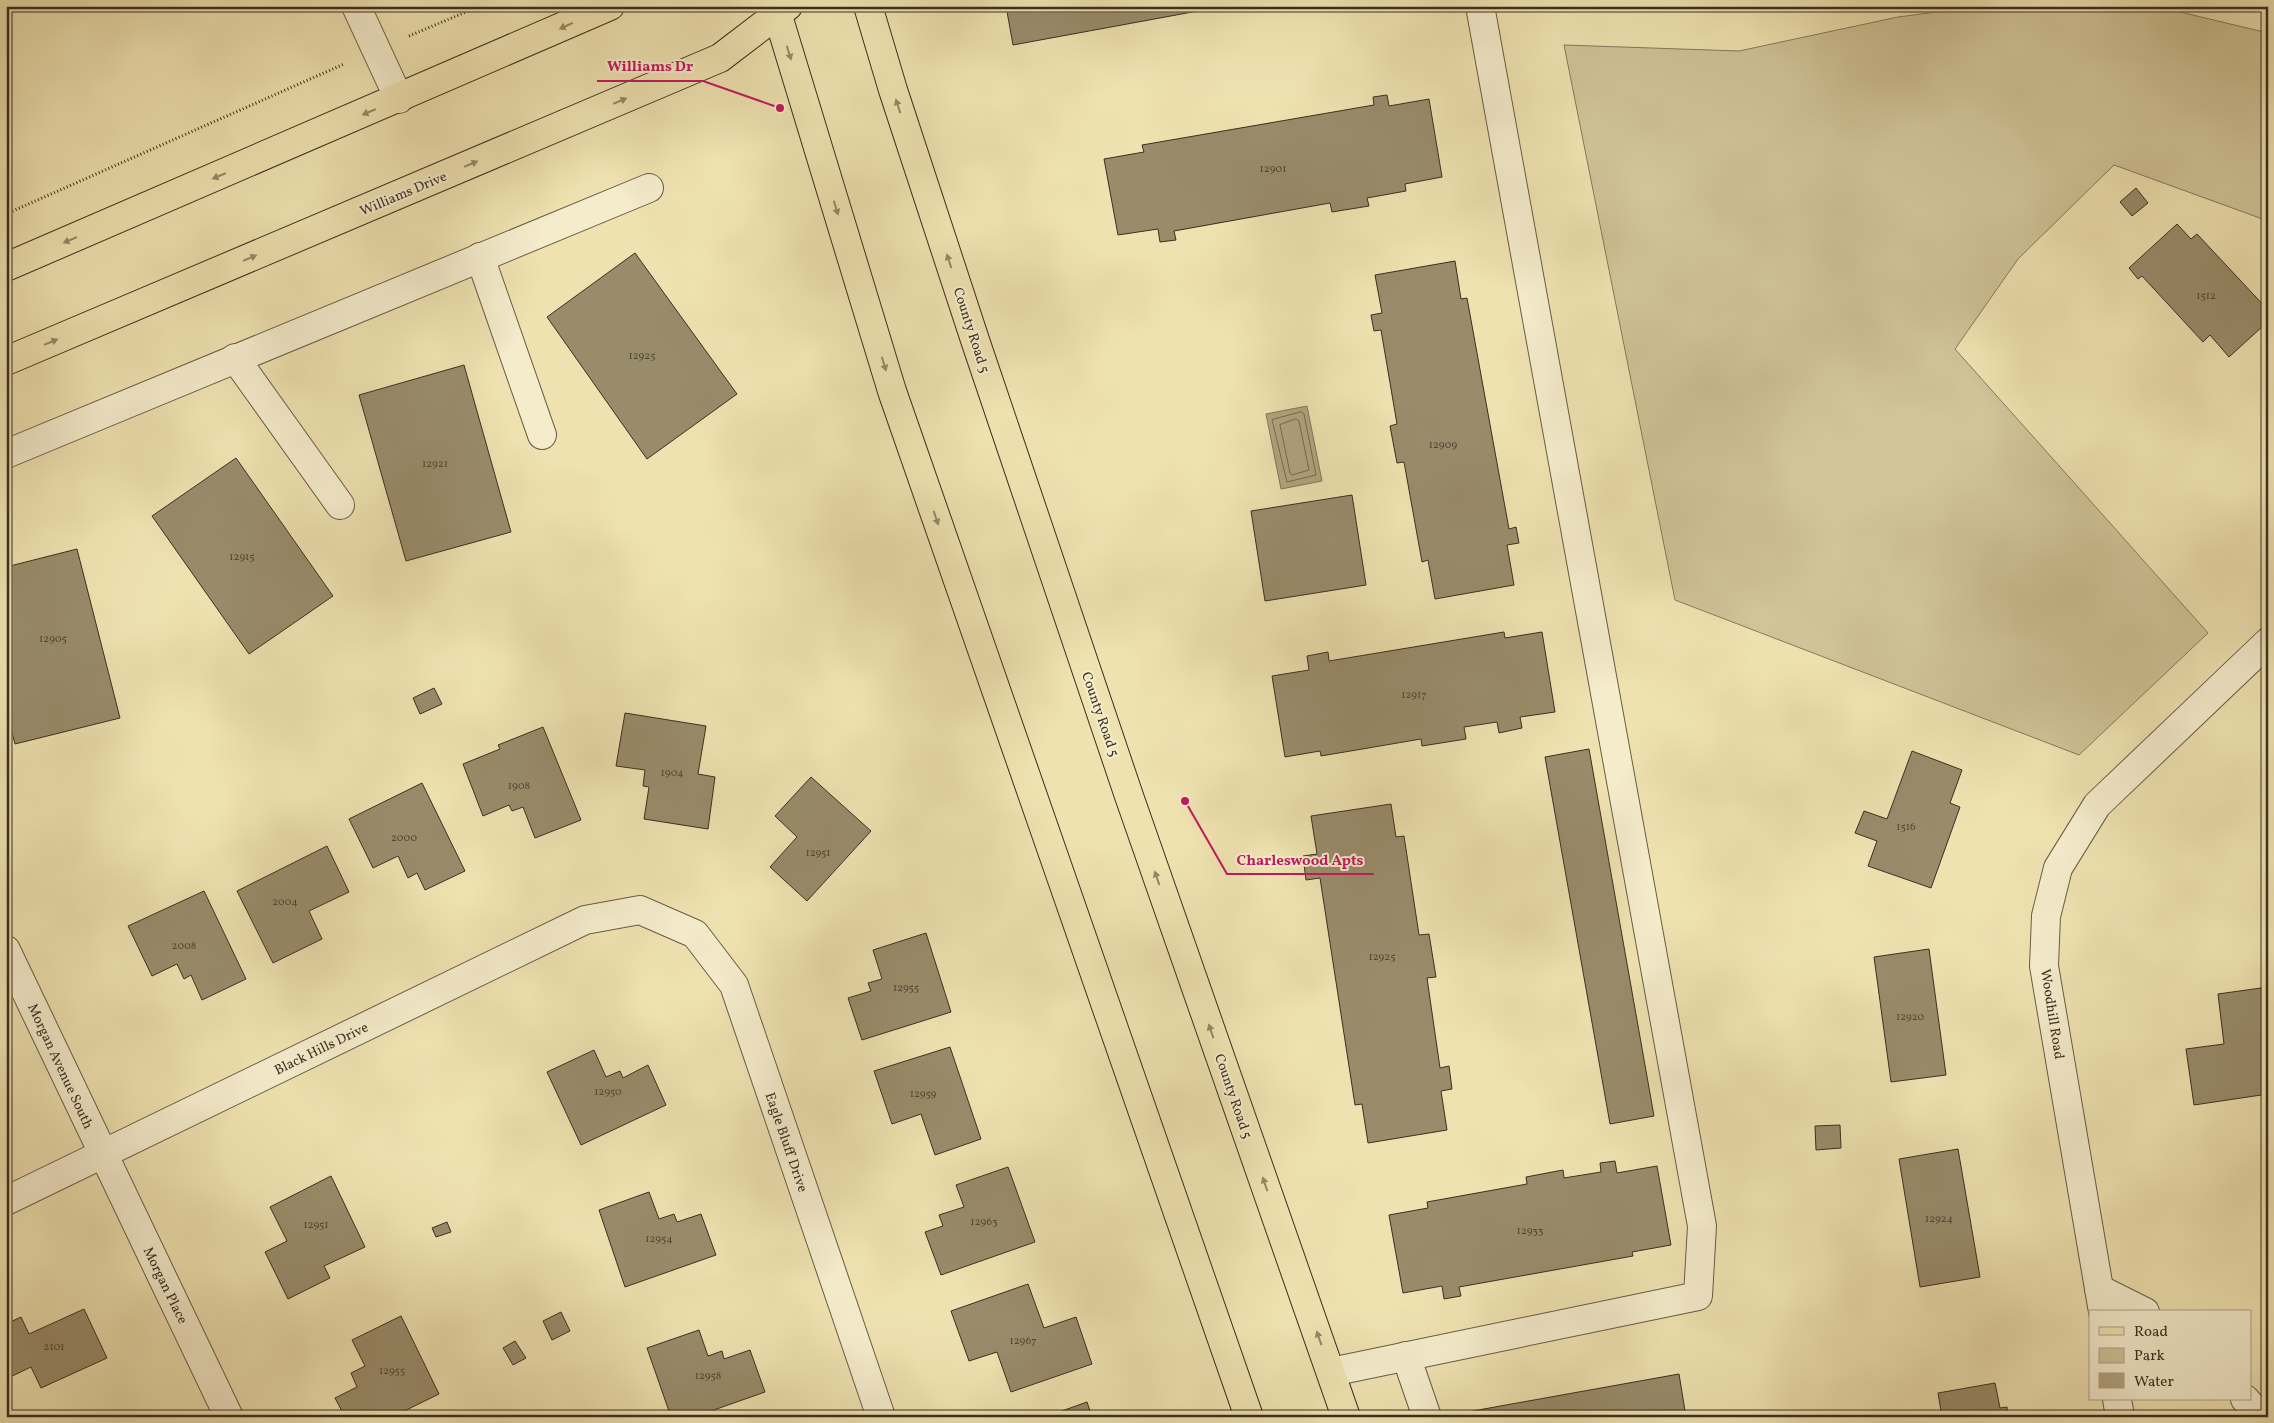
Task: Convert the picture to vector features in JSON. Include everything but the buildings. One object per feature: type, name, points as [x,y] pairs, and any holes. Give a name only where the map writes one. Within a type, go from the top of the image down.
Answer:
[{"type":"main road","points":[[6,267],[399,99],[610,6]]},
{"type":"main road","name":"County Road 5","points":[[868,6],[893,90],[975,340],[1129,796],[1346,1417]]},
{"type":"main road","points":[[780,9],[892,392],[1249,1417]]},
{"type":"main road","name":"Williams Drive","points":[[6,361],[720,58],[780,9]]},
{"type":"street","points":[[356,6],[399,99]]},
{"type":"street","points":[[1331,1372],[1698,1296],[1702,1226],[1480,6]]},
{"type":"street","points":[[6,454],[649,188]]},
{"type":"street","points":[[480,258],[542,435]]},
{"type":"street","points":[[235,358],[340,505]]},
{"type":"street","name":"Woodhill Road","points":[[2101,1300],[2044,966],[2046,916],[2058,868],[2097,805],[2268,642]]},
{"type":"street","name":"Black Hills Drive","points":[[6,1201],[586,920],[640,910]]},
{"type":"street","name":"Eagle Bluff Drive","points":[[640,910],[695,934],[734,985],[881,1417]]},
{"type":"street","name":"Morgan Avenue South","points":[[6,950],[103,1154]]},
{"type":"street","name":"Morgan Place","points":[[103,1154],[229,1417]]},
{"type":"street","points":[[2101,1300],[2138,1310]]},
{"type":"street","points":[[1406,1356],[1426,1417]]},
{"type":"street","points":[[2117,1400],[2120,1417]]},
{"type":"street","points":[[2246,1400],[2261,1417]]},
{"type":"path","points":[[6,214],[480,6]]},
{"type":"green space","points":[[1983,6],[2155,6],[2268,33],[2268,221],[2114,165],[2018,259],[1955,349],[2208,633],[2079,755],[1675,600],[1564,45],[1739,51],[1898,17]]},
{"type":"water","points":[[1307,406],[1322,481],[1281,489],[1266,414]]},
{"type":"place","name":"Williams Dr","points":[[780,108]]},
{"type":"place","name":"Charleswood Apts","points":[[1185,801]]}]
